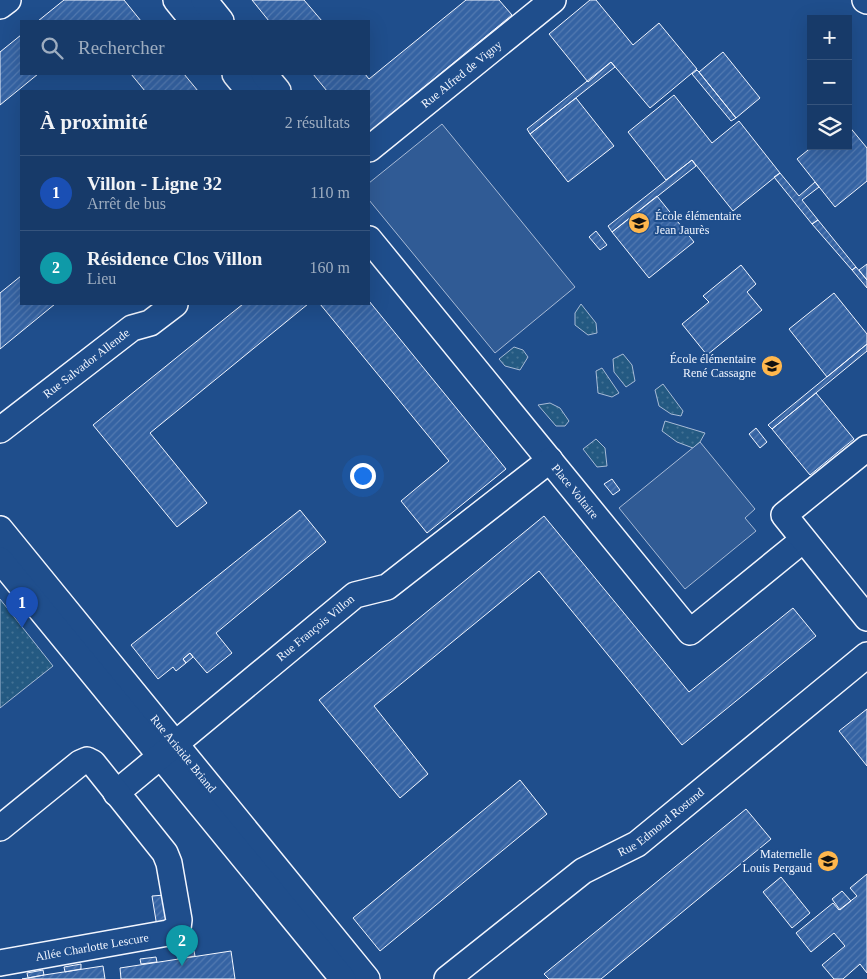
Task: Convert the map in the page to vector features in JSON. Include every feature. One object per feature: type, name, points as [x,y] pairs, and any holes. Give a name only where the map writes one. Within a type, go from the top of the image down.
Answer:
[{"type":"street","points":[[0,6],[8,0]]},
{"type":"street","points":[[176,0],[192,20]]},
{"type":"street","points":[[204,0],[220,20]]},
{"type":"street","name":"Rue Alfred de Vigny","points":[[370,148],[553,0]]},
{"type":"street","points":[[236,75],[248,90]]},
{"type":"street","points":[[265,75],[277,90]]},
{"type":"street","name":"Place Voltaire","points":[[370,240],[690,632],[803,540]]},
{"type":"street","name":"Rue Salvador Allende","points":[[0,430],[132,328],[150,323],[175,305]]},
{"type":"street","points":[[867,448],[784,516],[867,618]]},
{"type":"street","name":"Rue François Villon","points":[[168,751],[355,595],[388,587],[550,460]]},
{"type":"street","name":"Rue Aristide Briand","points":[[0,529],[342,979]]},
{"type":"street","name":"Rue Aristide Briand","points":[[0,560],[366,979]]},
{"type":"street","name":"Rue Edmond Rostand","points":[[447,979],[583,872],[636,844],[867,655]]},
{"type":"street","points":[[116,793],[168,751]]},
{"type":"street","name":"Allée Charlotte Lescure","points":[[0,828],[80,763],[87,760],[93,763],[165,853],[169,863],[179,920],[178,928],[168,933],[0,963]]},
{"type":"shaded area","points":[[442,124],[575,287],[495,353],[370,201],[370,182]]},
{"type":"shaded area","points":[[581,304],[596,323],[597,333],[588,335],[575,325],[575,313]]},
{"type":"shaded area","points":[[514,347],[523,350],[528,357],[520,370],[505,366],[499,359]]},
{"type":"shaded area","points":[[623,354],[632,365],[635,381],[626,387],[614,372],[613,359]]},
{"type":"shaded area","points":[[602,368],[619,393],[612,397],[598,393],[596,371]]},
{"type":"shaded area","points":[[663,384],[683,411],[681,416],[671,414],[659,406],[655,390]]},
{"type":"shaded area","points":[[550,403],[560,408],[569,421],[565,426],[556,426],[538,405]]},
{"type":"shaded area","points":[[665,421],[705,433],[700,442],[693,448],[677,442],[662,431]]},
{"type":"shaded area","points":[[596,439],[605,448],[607,466],[597,467],[583,449]]},
{"type":"shaded area","points":[[700,442],[755,509],[745,518],[756,531],[685,589],[619,508]]},
{"type":"shaded area","points":[[0,599],[53,666],[0,708]]},
{"type":"building","points":[[64,0],[124,0],[140,20],[39,20]]},
{"type":"building","points":[[252,0],[304,0],[321,20],[268,20]]},
{"type":"building","points":[[466,0],[499,0],[512,15],[370,131],[370,90],[326,90],[314,75],[366,75],[369,79]]},
{"type":"building","points":[[590,0],[596,0],[633,45],[659,23],[697,69],[650,108],[611,62],[588,82],[549,34]]},
{"type":"building","points":[[20,36],[20,75],[37,75],[0,105],[0,52]]},
{"type":"building","points":[[723,52],[760,98],[736,118],[699,72]]},
{"type":"building","points":[[611,62],[615,67],[530,134],[527,129]]},
{"type":"building","points":[[697,70],[736,118],[731,121],[692,74]]},
{"type":"building","points":[[132,75],[185,75],[197,90],[144,90]]},
{"type":"building","points":[[674,95],[712,143],[739,121],[780,173],[733,211],[692,160],[666,180],[628,132]]},
{"type":"building","points":[[576,98],[614,146],[568,182],[530,134]]},
{"type":"building","points":[[852,130],[867,148],[867,181],[835,207],[797,159],[808,150],[852,150]]},
{"type":"building","points":[[692,160],[696,166],[612,232],[608,226]]},
{"type":"building","points":[[780,173],[799,196],[815,182],[819,187],[802,200],[818,220],[812,224],[774,177]]},
{"type":"building","points":[[657,196],[694,242],[649,278],[612,232]]},
{"type":"building","points":[[818,220],[856,267],[852,270],[812,224]]},
{"type":"building","points":[[596,231],[607,245],[600,250],[589,237]]},
{"type":"building","points":[[867,264],[867,280],[859,270]]},
{"type":"building","points":[[741,265],[756,284],[747,292],[762,310],[707,355],[682,324],[709,302],[703,296]]},
{"type":"building","points":[[856,267],[867,280],[867,288],[852,270]]},
{"type":"building","points":[[20,277],[20,305],[54,305],[0,349],[0,293]]},
{"type":"building","points":[[834,293],[867,334],[867,344],[827,377],[789,329]]},
{"type":"building","points":[[370,302],[506,469],[427,533],[401,501],[449,461],[321,305],[370,305]]},
{"type":"building","points":[[242,305],[307,305],[150,433],[207,503],[177,527],[93,425]]},
{"type":"building","points":[[867,344],[867,351],[772,429],[768,425]]},
{"type":"building","points":[[816,393],[854,439],[810,475],[772,429]]},
{"type":"building","points":[[756,428],[767,442],[760,448],[749,434]]},
{"type":"building","points":[[612,479],[620,490],[613,495],[604,484]]},
{"type":"building","points":[[300,510],[326,542],[216,633],[232,653],[207,673],[190,653],[183,659],[186,663],[176,671],[173,667],[158,679],[131,645]]},
{"type":"building","points":[[544,516],[689,692],[793,608],[816,636],[682,745],[539,571],[374,706],[428,774],[400,798],[319,700]]},
{"type":"building","points":[[190,653],[193,657],[186,663],[183,659]]},
{"type":"building","points":[[867,709],[867,766],[839,731]]},
{"type":"building","points":[[520,780],[547,814],[380,951],[353,918]]},
{"type":"building","points":[[746,809],[771,839],[601,979],[549,979],[544,974]]},
{"type":"building","points":[[867,874],[867,973],[860,964],[843,979],[834,979],[822,965],[845,946],[834,933],[811,952],[796,933],[833,903],[839,910],[857,896],[850,888]]},
{"type":"building","points":[[781,877],[810,913],[792,928],[763,892]]},
{"type":"building","points":[[842,891],[851,901],[840,910],[832,899]]},
{"type":"building","points":[[165,895],[170,925],[157,927],[152,896]]},
{"type":"building","points":[[194,951],[195,956],[178,959],[177,954]]},
{"type":"building","points":[[231,951],[235,979],[121,979],[120,968]]},
{"type":"building","points":[[156,957],[157,962],[141,964],[140,959]]},
{"type":"building","points":[[81,964],[81,969],[65,972],[64,967]]},
{"type":"building","points":[[103,966],[105,979],[22,979],[44,975]]},
{"type":"building","points":[[43,970],[44,975],[28,978],[27,973]]},
{"type":"place","name":"École élémentaire Jean Jaurès","points":[[639,223]]},
{"type":"place","name":"École élémentaire René Cassagne","points":[[772,366]]},
{"type":"place","name":"Villon - Ligne 32","points":[[22,628]]},
{"type":"place","name":"Maternelle Louis Pergaud","points":[[828,861]]},
{"type":"place","name":"Résidence Clos Villon","points":[[182,966]]}]
